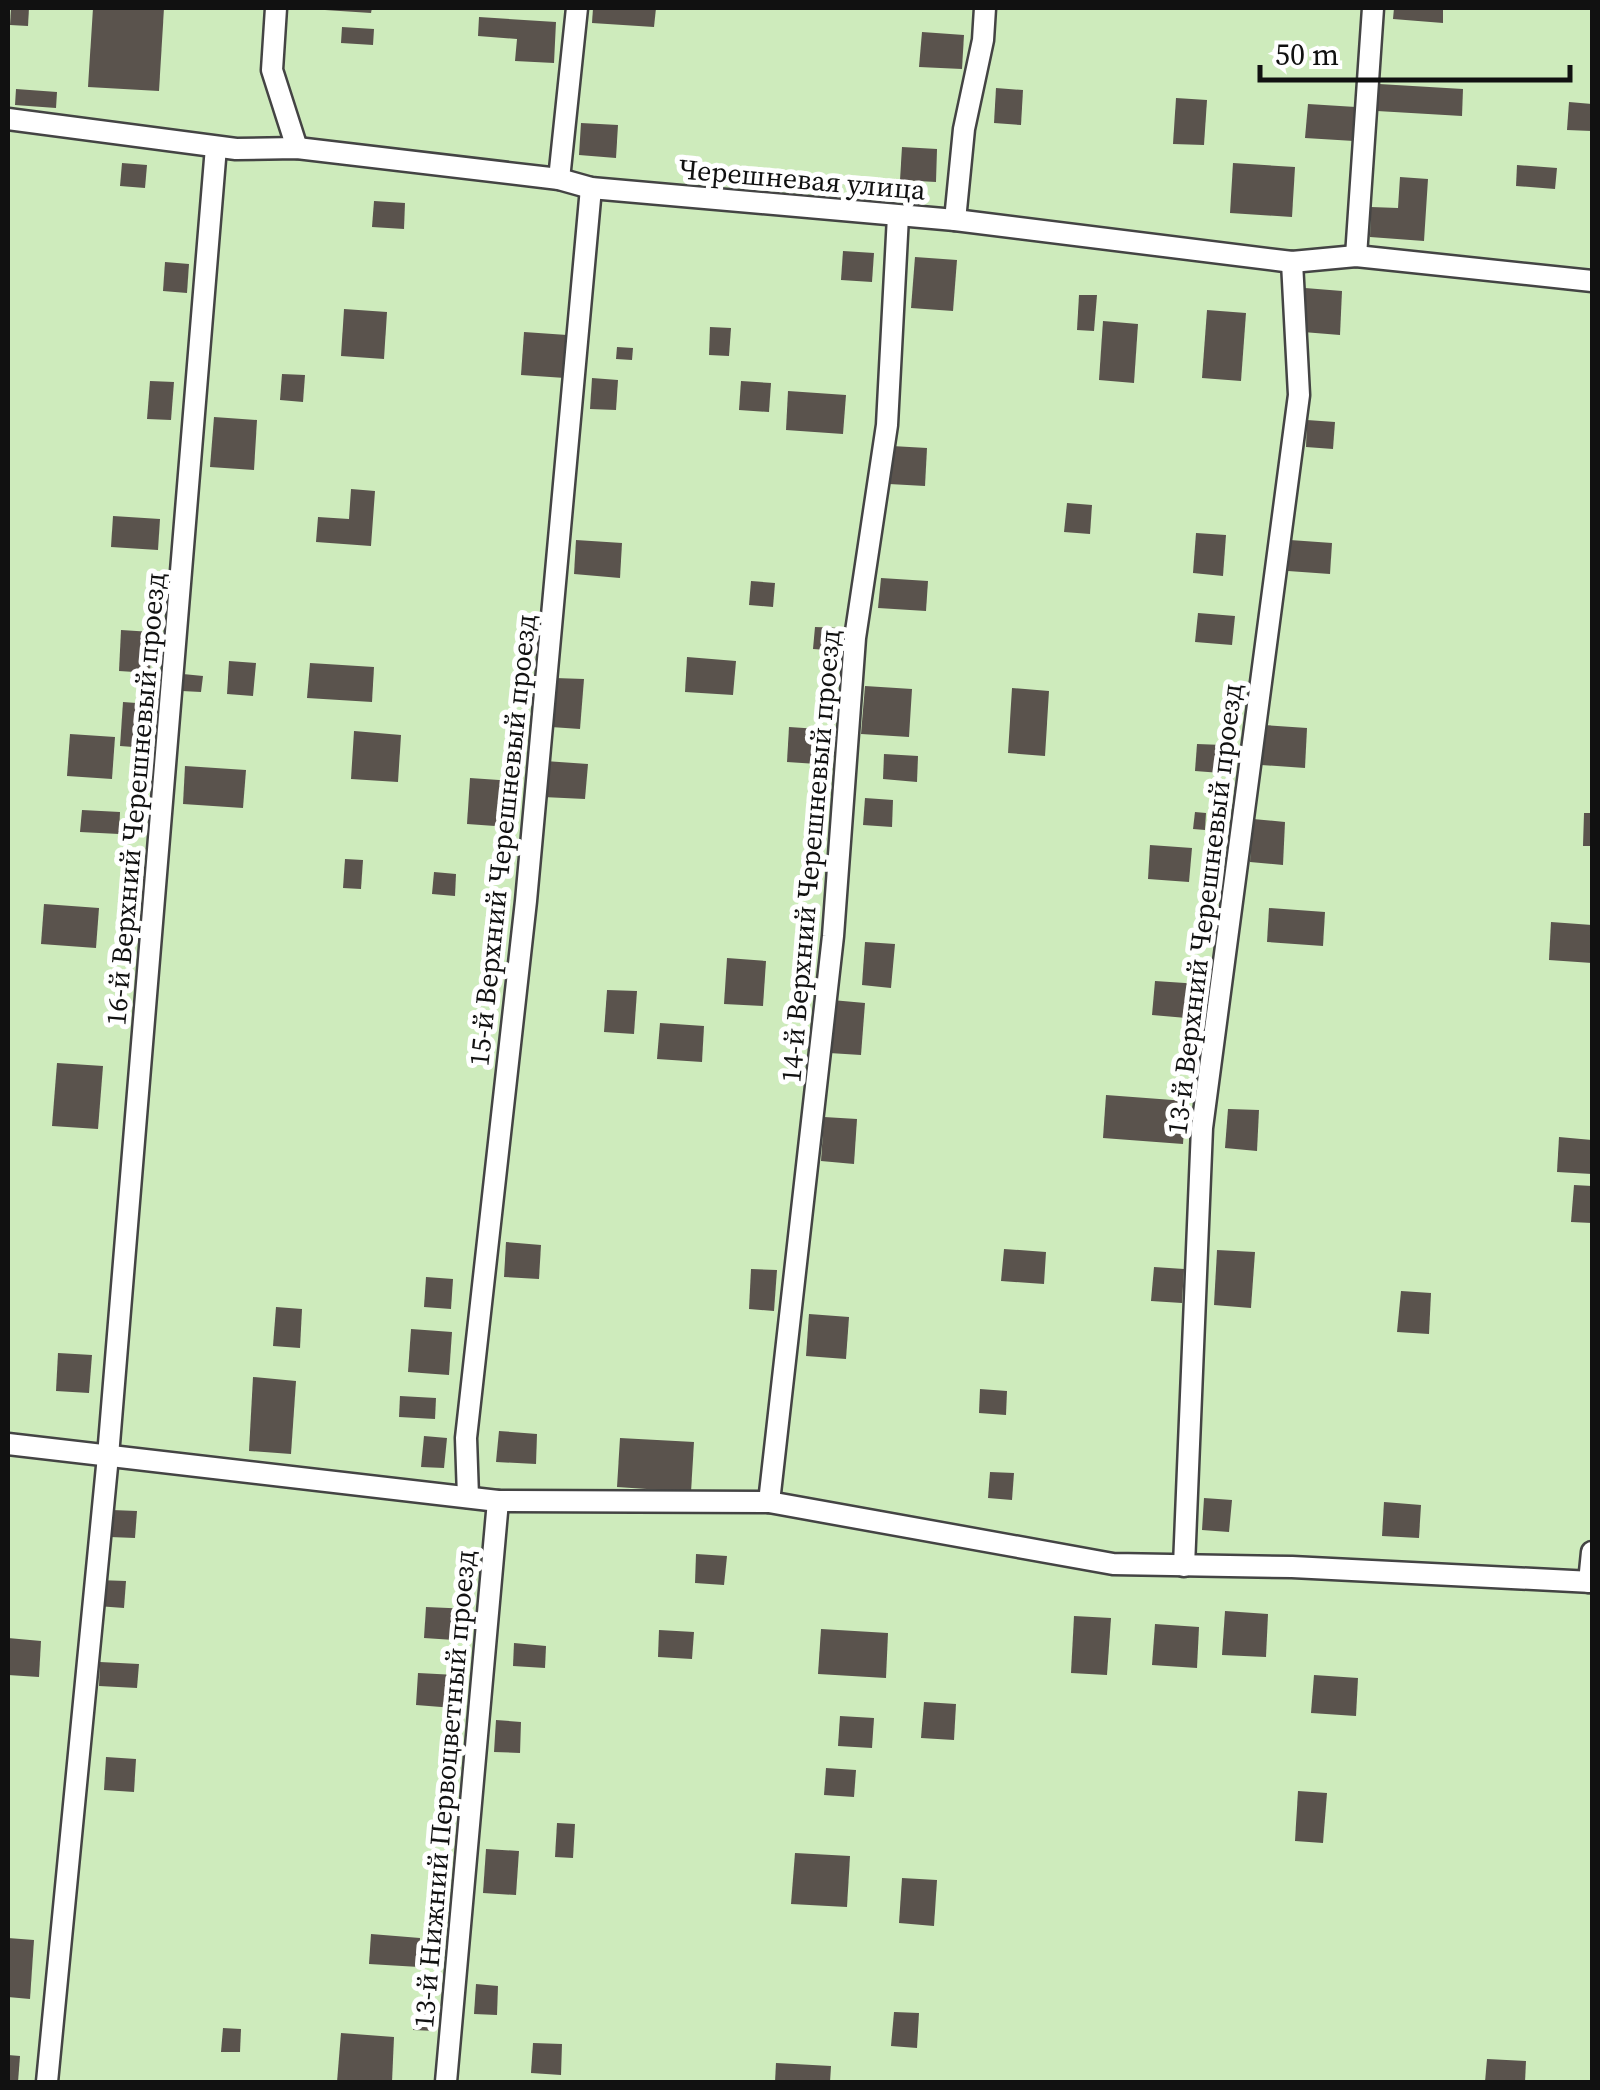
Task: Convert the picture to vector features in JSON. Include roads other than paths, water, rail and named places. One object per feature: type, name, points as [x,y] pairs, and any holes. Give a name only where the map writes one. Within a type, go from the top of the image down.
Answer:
[{"type":"lane","points":[[276,8],[272,70],[297,148]]},
{"type":"lane","points":[[559,179],[577,8]]},
{"type":"lane","points":[[955,220],[964,129],[986,8]]},
{"type":"lane","points":[[1356,256],[1374,8]]},
{"type":"lane","name":"Черешневая улица","points":[[8,120],[216,146],[297,148],[559,179],[591,188],[955,220],[1292,262],[1356,256],[1592,281]]},
{"type":"lane","name":"16-й Верхний Черешневый проезд","points":[[47,2082],[108,1456],[216,146]]},
{"type":"lane","name":"15-й Верхний Черешневый проезд","points":[[468,1497],[466,1438],[526,901],[591,188]]},
{"type":"lane","name":"14-й Верхний Черешневый проезд","points":[[770,1502],[833,936],[856,638],[887,425],[898,216]]},
{"type":"lane","name":"13-й Верхний Черешневый проезд","points":[[1184,1566],[1202,1128],[1298,395],[1292,262]]},
{"type":"lane","points":[[8,1444],[498,1501],[770,1502],[1113,1564],[1292,1567],[1591,1582],[1592,1552]]},
{"type":"lane","name":"13-й Нижний Первоцветный проезд","points":[[446,2082],[498,1501]]}]
